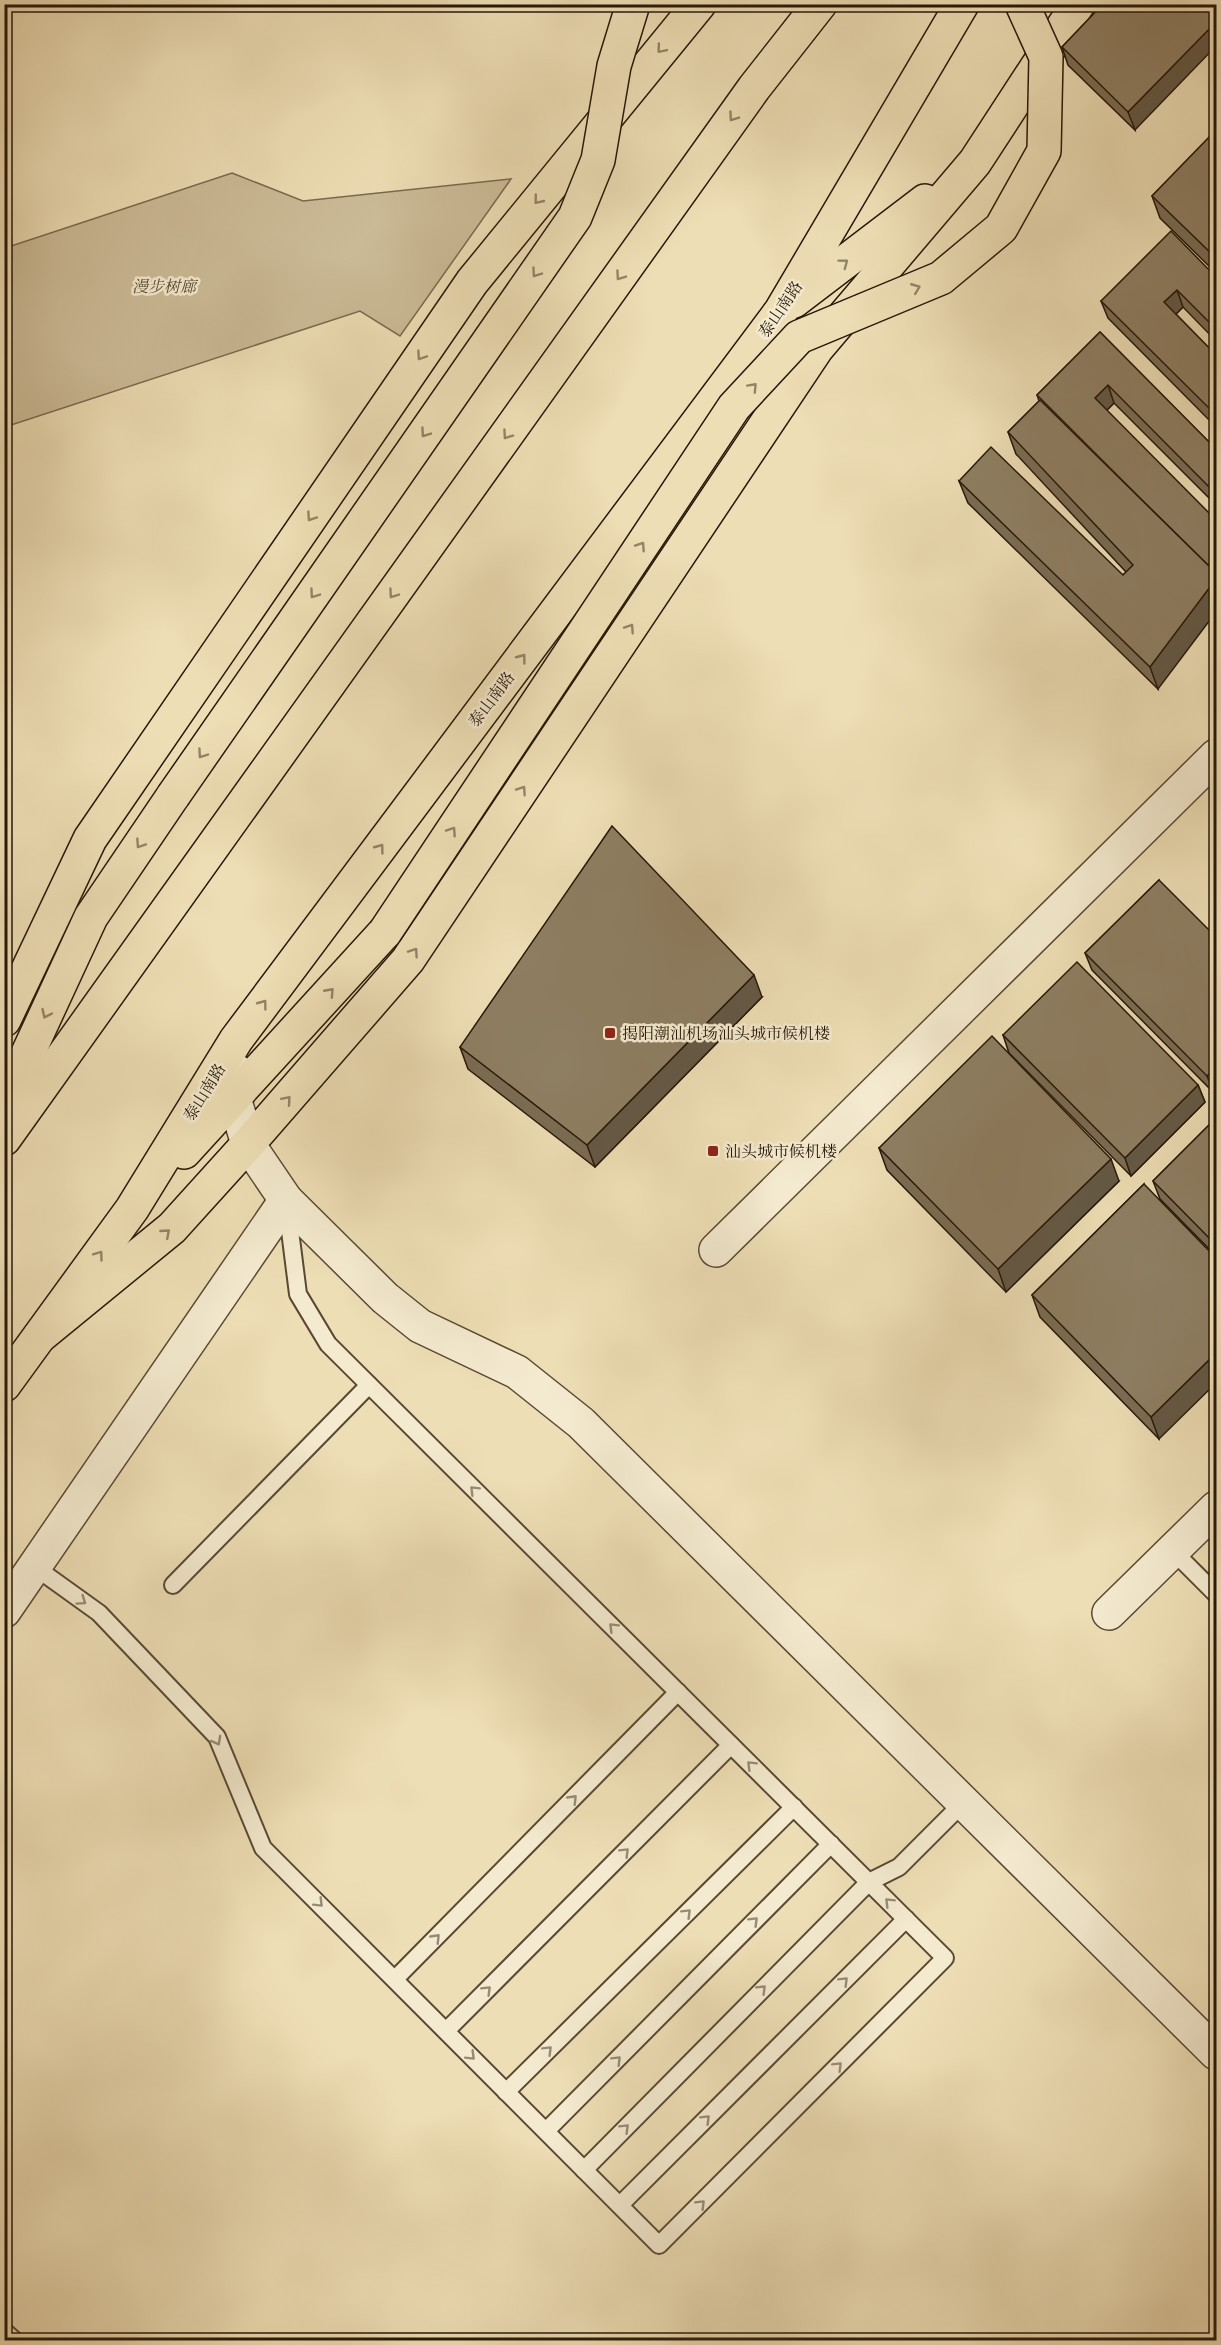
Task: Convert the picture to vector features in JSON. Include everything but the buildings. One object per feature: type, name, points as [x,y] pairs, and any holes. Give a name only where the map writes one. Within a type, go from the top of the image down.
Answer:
[{"type":"highway","points":[[4,1105],[91,917],[575,217],[598,160],[614,66],[633,4]]},
{"type":"highway","points":[[4,1020],[90,839],[472,282],[699,4]]},
{"type":"highway","points":[[754,88],[791,4]]},
{"type":"highway","points":[[4,1139],[754,88],[820,4]]},
{"type":"highway","name":"泰山南路","points":[[4,1385],[132,1209],[236,1041],[781,311],[962,4]]},
{"type":"highway","points":[[132,1209],[385,932],[734,407],[800,337],[941,278],[1002,228],[1044,151],[1046,57],[1022,4]]},
{"type":"highway","points":[[40,1336],[172,1228],[408,960],[817,348],[975,162],[1078,4]]},
{"type":"highway","points":[[781,311],[975,162]]},
{"type":"street","points":[[716,1250],[1215,761]]},
{"type":"street","points":[[236,1041],[234,1098],[248,1144],[286,1200],[385,1298],[420,1326],[517,1372],[581,1423],[1216,2053]]},
{"type":"street","points":[[4,1611],[286,1200]]},
{"type":"street","points":[[1109,1613],[1216,1508]]},
{"type":"lane","points":[[35,1567],[99,1612],[217,1737],[263,1848],[659,2245],[945,1958],[328,1344],[298,1294],[286,1200]]},
{"type":"lane","points":[[173,1585],[369,1385]]},
{"type":"lane","points":[[1173,1551],[1216,1594]]},
{"type":"lane","points":[[395,1979],[678,1692]]},
{"type":"lane","points":[[446,2031],[731,1745]]},
{"type":"lane","points":[[584,2170],[869,1882],[899,1867],[963,1803]]},
{"type":"lane","points":[[506,2092],[794,1807]]},
{"type":"lane","points":[[546,2131],[831,1844]]},
{"type":"lane","points":[[620,2205],[906,1919]]},
{"type":"lane","points":[[4,2331],[14,2340]]},
{"type":"green space","name":"漫步树廊","points":[[232,173],[303,201],[511,179],[400,336],[360,311],[5,427],[5,248]]},
{"type":"place","name":"揭阳潮汕机场汕头城市候机楼","points":[[610,1033]]},
{"type":"place","name":"汕头城市候机楼","points":[[713,1151]]}]
